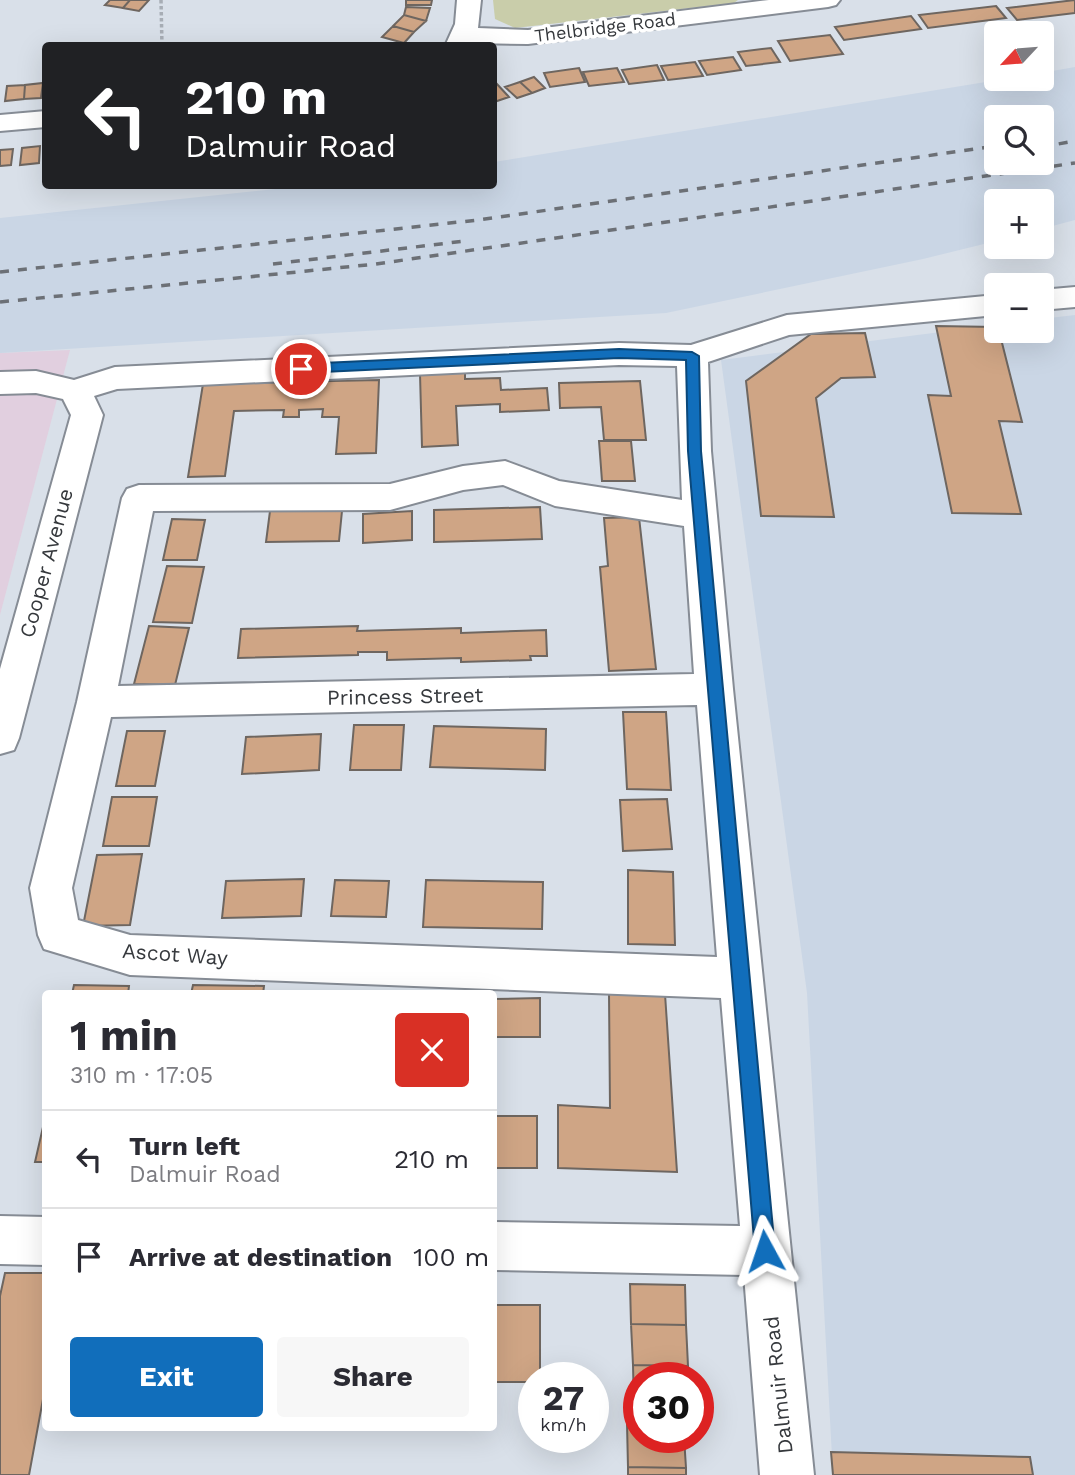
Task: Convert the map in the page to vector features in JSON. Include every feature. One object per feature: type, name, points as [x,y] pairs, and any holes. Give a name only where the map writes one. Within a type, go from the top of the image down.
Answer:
[{"type":"street","points":[[461,40],[469,17],[469,0]]},
{"type":"street","name":"Thelbridge Road","points":[[461,40],[528,37],[775,3],[828,0]]},
{"type":"street","points":[[0,123],[42,119]]},
{"type":"street","points":[[1054,299],[1075,297]]},
{"type":"street","points":[[0,383],[36,382],[75,390],[115,378],[619,354],[692,356],[787,325],[984,306]]},
{"type":"street","name":"Dalmuir Road","points":[[692,356],[695,451],[715,690],[787,1475]]},
{"type":"street","name":"Cooper Avenue","points":[[0,738],[8,676],[87,415],[75,390]]},
{"type":"street","name":"Ascot Way","points":[[701,516],[555,493],[505,473],[463,478],[390,497],[139,498],[96,702],[51,888],[59,935],[130,955],[741,978]]},
{"type":"street","name":"Princess Street","points":[[96,702],[715,690]]},
{"type":"street","points":[[0,1240],[42,1241]]},
{"type":"street","points":[[497,1246],[765,1251]]},
{"type":"path","points":[[161,0],[162,42]]},
{"type":"shaded area","points":[[1075,67],[1075,220],[1054,226],[1054,189],[984,189],[984,244],[666,313],[0,353],[0,218],[276,189],[497,189],[497,162],[984,82],[984,91],[1054,91],[1054,71]]},
{"type":"shaded area","points":[[1075,315],[1075,1475],[833,1475],[807,993],[721,360],[984,327],[984,343],[1054,343],[1054,317]]},
{"type":"shaded area","points":[[70,350],[0,615],[0,353]]},
{"type":"green space","points":[[493,0],[738,0],[734,3],[515,28],[495,19]]},
{"type":"building","points":[[110,0],[130,0],[123,8],[105,5]]},
{"type":"building","points":[[130,0],[149,0],[139,11],[123,8]]},
{"type":"building","points":[[406,0],[432,0],[431,5],[406,5]]},
{"type":"building","points":[[1075,0],[1075,13],[1017,20],[1007,8]]},
{"type":"building","points":[[996,6],[1006,18],[928,28],[919,15]]},
{"type":"building","points":[[406,7],[430,8],[426,21],[404,15]]},
{"type":"building","points":[[404,15],[426,21],[414,32],[393,26]]},
{"type":"building","points":[[911,16],[921,29],[844,40],[835,27]]},
{"type":"building","points":[[393,26],[414,32],[405,42],[382,37]]},
{"type":"building","points":[[830,35],[843,54],[790,61],[778,41]]},
{"type":"building","points":[[771,48],[780,62],[746,66],[738,52]]},
{"type":"building","points":[[733,57],[741,70],[707,75],[699,61]]},
{"type":"building","points":[[695,62],[703,76],[668,80],[661,66]]},
{"type":"building","points":[[657,65],[664,80],[629,84],[622,70]]},
{"type":"building","points":[[579,68],[585,82],[550,87],[544,73]]},
{"type":"building","points":[[617,68],[624,82],[589,86],[583,72]]},
{"type":"building","points":[[534,77],[545,88],[532,93],[520,82]]},
{"type":"building","points":[[520,82],[532,93],[517,98],[505,87]]},
{"type":"building","points":[[42,83],[41,98],[24,99],[25,85]]},
{"type":"building","points":[[497,84],[509,97],[497,101]]},
{"type":"building","points":[[25,85],[24,99],[5,101],[7,86]]},
{"type":"building","points":[[40,146],[39,163],[20,165],[22,148]]},
{"type":"building","points":[[13,149],[11,165],[0,166],[0,150]]},
{"type":"building","points":[[936,326],[984,327],[984,343],[1002,343],[1022,422],[999,421],[1021,514],[952,513],[928,395],[951,396]]},
{"type":"building","points":[[865,333],[875,377],[841,378],[816,398],[834,517],[761,516],[746,381],[811,334]]},
{"type":"building","points":[[465,372],[465,379],[500,378],[501,390],[547,388],[549,410],[500,412],[500,404],[456,406],[458,445],[422,447],[420,374]]},
{"type":"building","points":[[379,380],[376,453],[336,454],[339,417],[322,417],[323,409],[299,410],[299,417],[283,417],[284,410],[234,411],[225,476],[188,477],[203,384]]},
{"type":"building","points":[[640,381],[646,440],[604,440],[601,407],[560,408],[559,383]]},
{"type":"building","points":[[599,441],[631,441],[635,481],[602,481]]},
{"type":"building","points":[[540,507],[542,539],[434,542],[434,510]]},
{"type":"building","points":[[270,511],[342,511],[339,541],[266,542]]},
{"type":"building","points":[[412,511],[412,540],[363,543],[363,514]]},
{"type":"building","points":[[639,517],[656,669],[609,671],[600,567],[608,566],[604,518]]},
{"type":"building","points":[[172,519],[205,520],[197,560],[163,560]]},
{"type":"building","points":[[167,566],[204,567],[192,623],[153,622]]},
{"type":"building","points":[[149,626],[189,628],[175,685],[134,684]]},
{"type":"building","points":[[358,626],[357,631],[461,628],[461,633],[546,630],[547,656],[530,656],[531,660],[461,662],[461,658],[387,660],[387,652],[238,658],[241,629]]},
{"type":"building","points":[[623,712],[666,712],[671,790],[627,789]]},
{"type":"building","points":[[354,725],[404,725],[401,770],[350,770]]},
{"type":"building","points":[[434,726],[546,729],[545,770],[430,767]]},
{"type":"building","points":[[127,731],[165,731],[155,786],[116,786]]},
{"type":"building","points":[[321,734],[319,770],[242,774],[246,737]]},
{"type":"building","points":[[112,797],[157,797],[149,846],[103,846]]},
{"type":"building","points":[[667,799],[672,849],[623,851],[620,800]]},
{"type":"building","points":[[142,854],[130,925],[83,926],[97,855]]},
{"type":"building","points":[[628,870],[673,872],[675,945],[628,944]]},
{"type":"building","points":[[304,879],[301,916],[222,918],[226,881]]},
{"type":"building","points":[[335,880],[389,881],[386,917],[331,916]]},
{"type":"building","points":[[426,880],[543,882],[542,929],[423,927]]},
{"type":"building","points":[[74,985],[129,986],[128,990],[73,990]]},
{"type":"building","points":[[193,985],[264,986],[264,990],[192,990]]},
{"type":"building","points":[[609,993],[665,994],[677,1172],[558,1168],[558,1105],[610,1108]]},
{"type":"building","points":[[540,998],[540,1037],[497,1037],[497,999]]},
{"type":"building","points":[[497,1116],[537,1116],[537,1168],[497,1168]]},
{"type":"building","points":[[42,1131],[42,1162],[35,1162]]},
{"type":"building","points":[[5,1273],[42,1273],[42,1405],[29,1475],[0,1475],[0,1296]]},
{"type":"building","points":[[630,1284],[685,1285],[686,1325],[631,1324]]},
{"type":"building","points":[[497,1305],[540,1305],[540,1362],[518,1362],[518,1382],[497,1382]]},
{"type":"building","points":[[631,1324],[686,1325],[688,1362],[633,1362]]},
{"type":"building","points":[[831,1452],[1030,1457],[1033,1475],[833,1475]]},
{"type":"building","points":[[628,1453],[685,1453],[686,1468],[628,1467]]},
{"type":"building","points":[[628,1467],[686,1468],[686,1475],[628,1475]]},
{"type":"railway","points":[[1054,145],[1075,141]]},
{"type":"railway","points":[[0,272],[478,220],[984,148]]},
{"type":"railway","points":[[0,302],[376,264],[1075,163]]},
{"type":"railway","points":[[273,264],[465,241]]},
{"type":"route","points":[[301,369],[619,354],[692,356],[695,451],[765,1251]]}]
